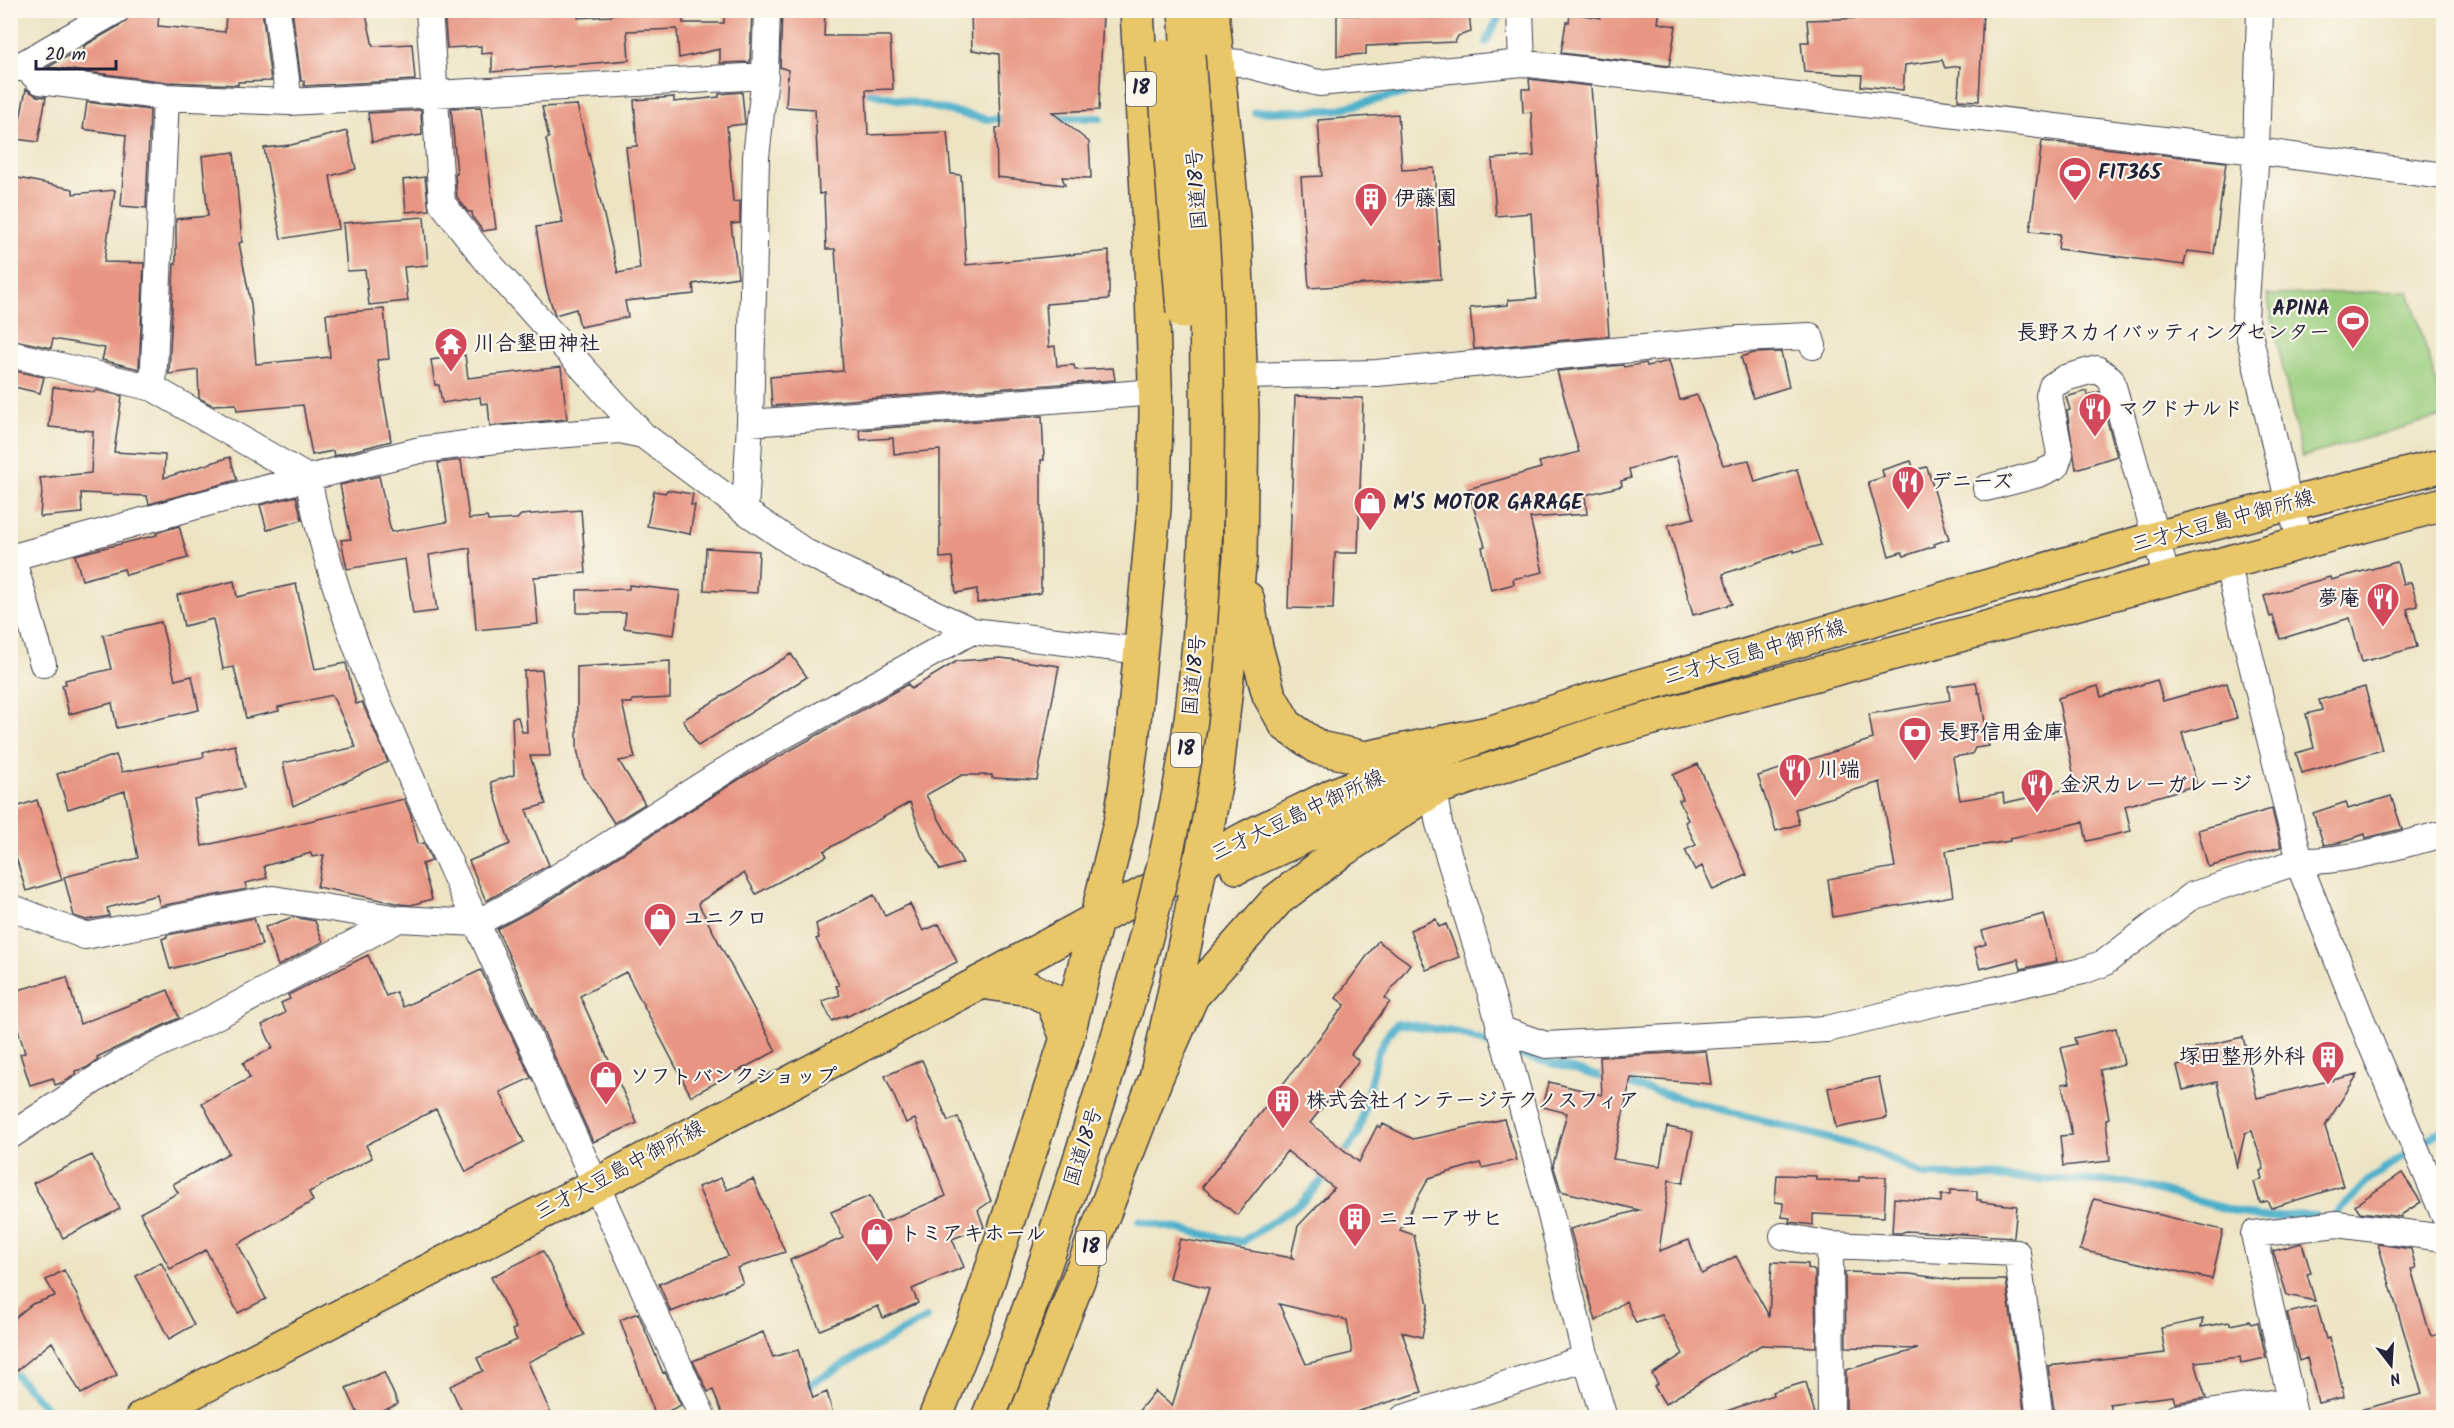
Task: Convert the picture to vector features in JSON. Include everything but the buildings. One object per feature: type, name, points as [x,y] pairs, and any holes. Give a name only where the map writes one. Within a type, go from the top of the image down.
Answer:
[{"type":"main road","name":"18","points":[[935,1418],[978,1312],[1067,1038],[1121,819],[1142,651],[1154,509],[1156,393],[1137,10]]},
{"type":"main road","name":"国道18号","points":[[971,1418],[1076,1118],[1121,967],[1156,815],[1180,619],[1185,489],[1183,312],[1190,57],[1158,10]]},
{"type":"main road","name":"国道18号","points":[[988,1418],[1015,1350],[1054,1237],[1139,968],[1175,818],[1191,719],[1201,619],[1207,478],[1206,311],[1185,10]]},
{"type":"main road","name":"18","points":[[1156,1078],[1168,1030],[1216,779],[1240,558],[1240,376],[1235,238],[1190,57],[1212,10]]},
{"type":"main road","name":"三才大豆島中御所線","points":[[142,1418],[595,1185],[1095,920],[1198,875],[1336,794],[1489,733],[1584,702],[2156,538],[2444,465]]},
{"type":"main road","name":"三才大豆島中御所線","points":[[1198,875],[1250,861],[1335,823],[1598,733],[2444,504]]},
{"type":"main road","name":"18","points":[[1240,558],[1256,647],[1269,695],[1286,725],[1319,748],[1366,758],[1489,733]]},
{"type":"main road","name":"18","points":[[1024,1418],[1156,1078],[1192,996],[1277,900],[1341,851],[1432,790]]},
{"type":"main road","points":[[981,982],[1030,989],[1052,1000],[1067,1038]]},
{"type":"street","points":[[117,10],[15,69],[40,81],[166,97],[289,102],[765,76]]},
{"type":"street","points":[[277,10],[289,102]]},
{"type":"street","points":[[429,10],[442,203],[487,261],[643,435],[745,511],[807,553],[972,631],[1142,651]]},
{"type":"street","points":[[745,511],[750,423],[756,157],[765,76],[767,10]]},
{"type":"street","points":[[1520,10],[1522,63]]},
{"type":"street","points":[[2260,10],[2256,151],[2245,317],[2289,504],[2302,543]]},
{"type":"street","points":[[1190,57],[1240,63],[1319,83],[1522,63],[2256,151],[2444,176]]},
{"type":"street","points":[[153,388],[166,97]]},
{"type":"street","points":[[1240,376],[1377,373],[1740,339],[1810,336],[1813,346]]},
{"type":"street","points":[[10,354],[153,388],[308,478],[317,525],[371,689],[703,1418]]},
{"type":"street","points":[[1986,488],[2039,474],[2056,466],[2060,454],[2049,396],[2052,386],[2065,378],[2097,369],[2111,379],[2167,578]]},
{"type":"street","points":[[750,423],[1156,393]]},
{"type":"street","points":[[43,664],[11,557],[197,506],[420,450],[504,439],[620,430],[643,435]]},
{"type":"street","points":[[2227,562],[2300,861],[2311,896],[2444,1215]]},
{"type":"street","points":[[10,907],[85,936],[273,899],[399,919],[477,923],[534,892],[751,754],[972,631]]},
{"type":"street","points":[[1432,790],[1439,824],[1545,1191],[1586,1358],[1604,1418]]},
{"type":"street","points":[[1504,1044],[1546,1045],[1827,1029],[2083,971],[2104,963],[2193,895],[2300,861],[2354,856],[2444,834]]},
{"type":"street","points":[[10,1136],[120,1063],[209,1020],[399,919]]},
{"type":"street","points":[[2176,1418],[2293,1409],[2254,1234],[2337,1224],[2444,1238]]},
{"type":"street","points":[[1783,1236],[1830,1245],[2017,1253],[2040,1418]]},
{"type":"street","points":[[1830,1245],[1831,1418]]},
{"type":"street","points":[[1403,1418],[1586,1358]]},
{"type":"green space","name":"APINA 長野スカイバッティングセンター","points":[[2409,291],[2443,405],[2443,416],[2302,457],[2267,295]]},
{"type":"waterway","points":[[1486,42],[1502,10]]},
{"type":"waterway","points":[[1255,112],[1335,110],[1457,80]]},
{"type":"waterway","points":[[857,90],[986,119],[1009,119]]},
{"type":"waterway","points":[[1049,118],[1100,118]]},
{"type":"waterway","points":[[1339,1161],[1358,1134],[1378,1052],[1397,1023],[1459,1033],[1501,1048]]},
{"type":"waterway","points":[[1513,1053],[1875,1151],[1923,1175],[2127,1182],[2260,1218],[2316,1216]]},
{"type":"waterway","points":[[2332,1218],[2368,1181],[2444,1128]]},
{"type":"waterway","points":[[1139,1221],[1242,1242],[1302,1202],[1329,1173]]},
{"type":"waterway","points":[[801,1389],[926,1318]]},
{"type":"waterway","points":[[10,1369],[56,1418]]},
{"type":"place","name":"FIT365","points":[[2075,202]]},
{"type":"place","name":"伊藤園","points":[[1371,228]]},
{"type":"place","name":"APINA 長野スカイバッティングセンター","points":[[2353,350]]},
{"type":"place","name":"川合墾田神社","points":[[451,373]]},
{"type":"place","name":"マクドナルド","points":[[2095,438]]},
{"type":"place","name":"デニーズ","points":[[1908,511]]},
{"type":"place","name":"M'S MOTOR GARAGE","points":[[1370,532]]},
{"type":"place","name":"夢庵","points":[[2383,628]]},
{"type":"place","name":"長野信用金庫","points":[[1915,762]]},
{"type":"place","name":"川端","points":[[1795,799]]},
{"type":"place","name":"金沢カレーガレージ","points":[[2037,814]]},
{"type":"place","name":"ユニクロ","points":[[660,948]]},
{"type":"place","name":"塚田整形外科","points":[[2328,1086]]},
{"type":"place","name":"ソフトバンクショップ","points":[[606,1106]]},
{"type":"place","name":"株式会社インテージテクノスフィア","points":[[1283,1130]]},
{"type":"place","name":"ニューアサヒ","points":[[1355,1248]]},
{"type":"place","name":"トミアキホール","points":[[877,1263]]}]
